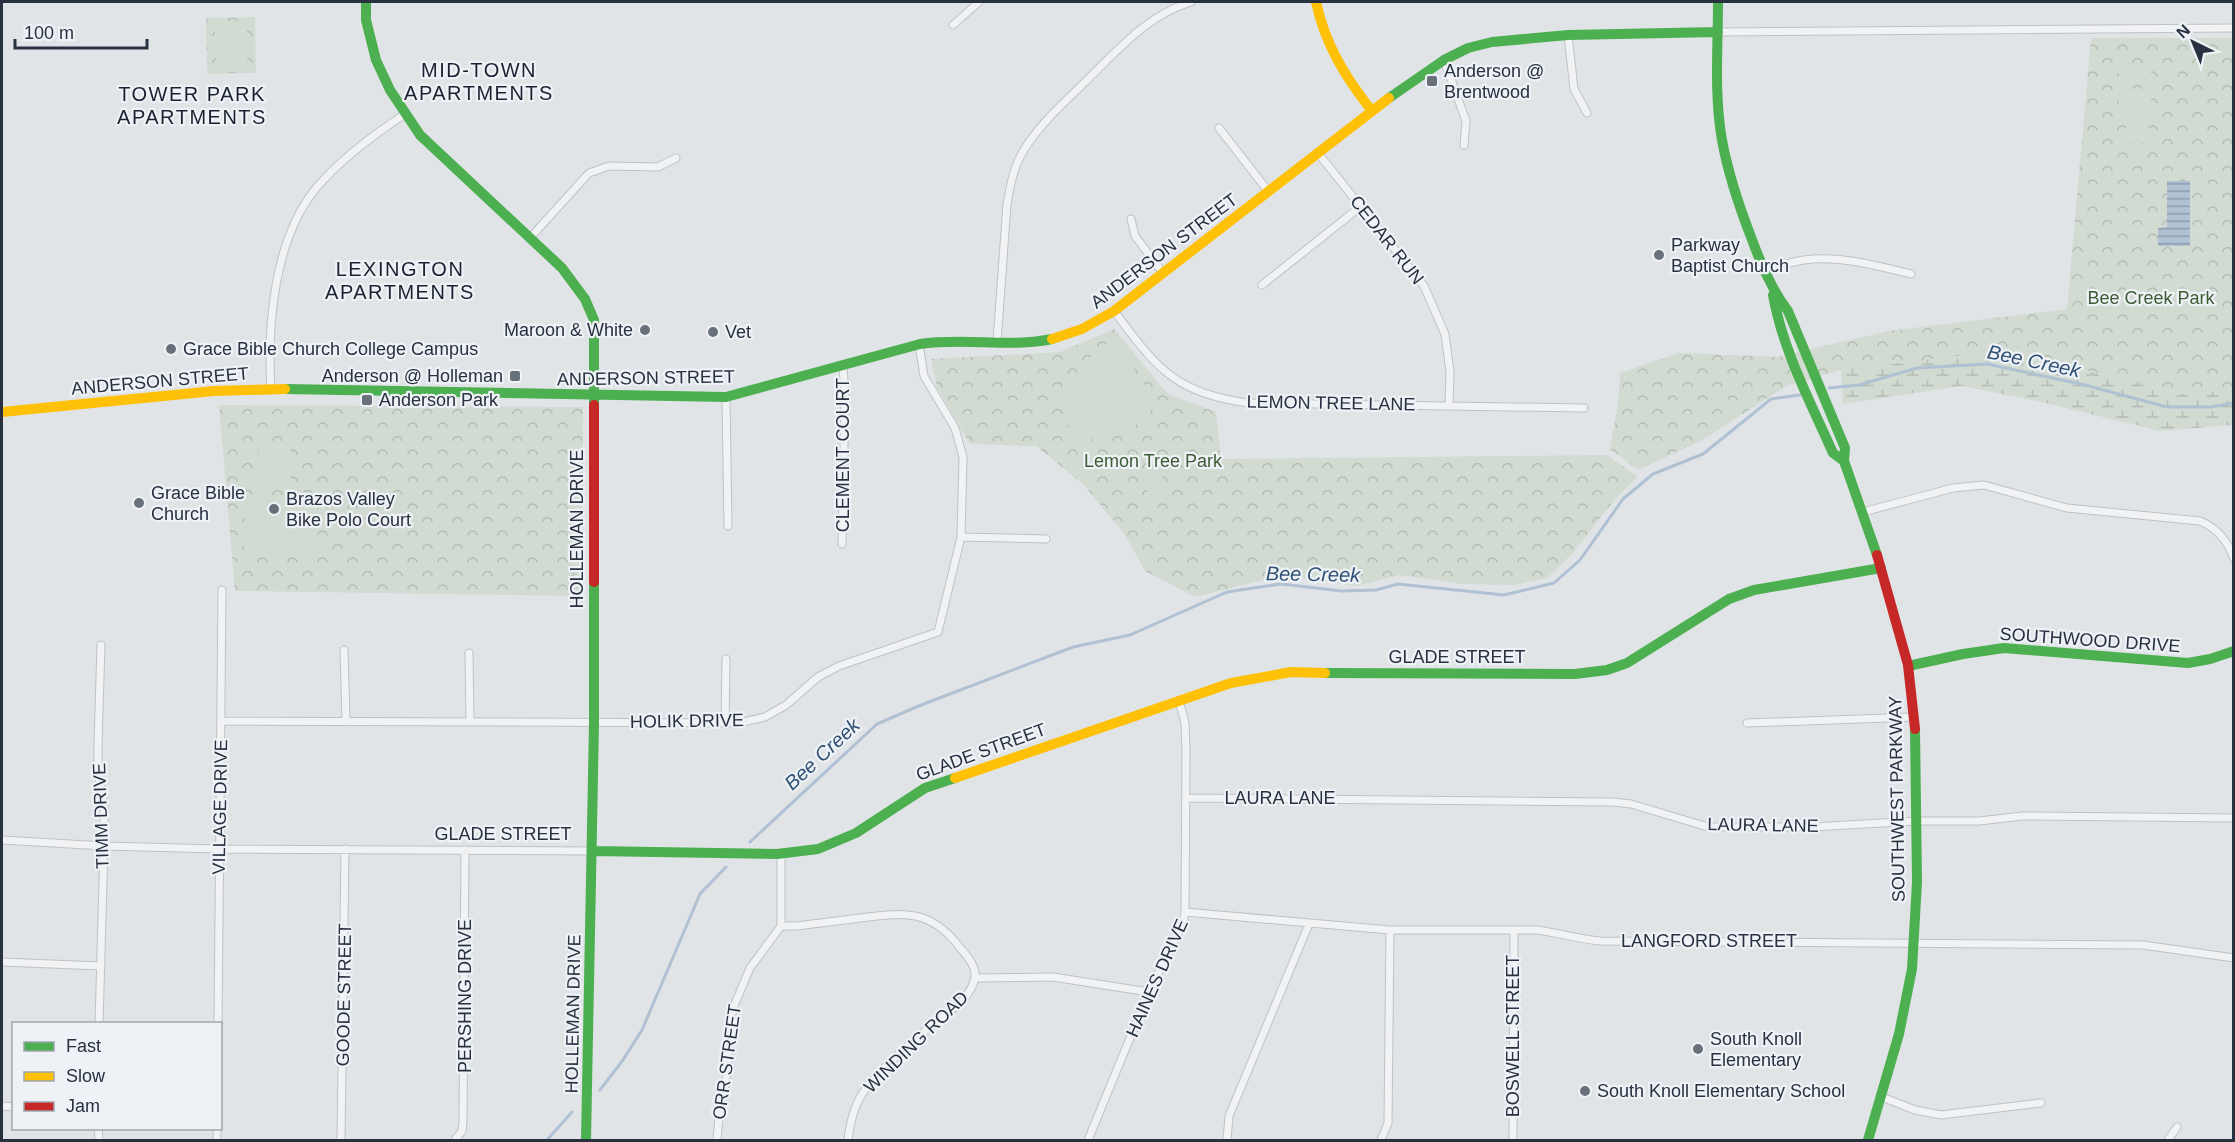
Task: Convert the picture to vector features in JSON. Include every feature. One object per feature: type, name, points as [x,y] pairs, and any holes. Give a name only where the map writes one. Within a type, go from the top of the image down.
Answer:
[{"type":"street","name":"HOLLEMAN DRIVE","points":[[366,2],[366,20],[376,60],[390,90],[420,135],[576,283],[589,303],[594,320],[593,851],[586,1140]]},
{"type":"street","points":[[953,25],[979,2]]},
{"type":"street","points":[[997,342],[1007,204],[1011,181],[1022,153],[1047,120],[1136,32],[1173,8],[1191,2]]},
{"type":"street","points":[[1316,2],[1320,26],[1331,52],[1349,83],[1372,111]]},
{"type":"street","name":"SOUTHWEST PARKWAY","points":[[1718,2],[1722,138],[1730,175],[1764,272],[1773,292],[1788,311],[1845,448],[1844,461],[1881,568],[1908,666],[1914,717],[1915,942],[1908,995],[1868,1140]]},
{"type":"street","name":"ANDERSON STREET","points":[[2,412],[214,391],[271,389],[726,397],[774,386],[919,344],[954,340],[997,342],[1047,340],[1083,329],[1114,311],[1404,86],[1444,60],[1468,48],[1492,42],[1568,34],[2234,28]]},
{"type":"street","points":[[1568,34],[1574,89],[1587,113]]},
{"type":"street","points":[[1444,60],[1466,121],[1464,145]]},
{"type":"street","points":[[271,389],[273,303],[281,262],[304,206],[316,188],[343,160],[368,138],[405,114]]},
{"type":"street","points":[[1219,129],[1268,191]]},
{"type":"street","name":"CEDAR RUN","points":[[1318,153],[1414,270],[1432,302],[1446,341],[1450,372],[1449,405]]},
{"type":"street","points":[[530,238],[589,173],[609,166],[658,167],[676,158]]},
{"type":"street","points":[[1262,285],[1360,207]]},
{"type":"street","points":[[1131,219],[1135,236],[1163,273]]},
{"type":"street","points":[[1764,272],[1802,260],[1822,258],[1863,262],[1911,274]]},
{"type":"street","name":"LEMON TREE LANE","points":[[1114,311],[1149,359],[1167,375],[1203,393],[1221,399],[1248,403],[1584,408]]},
{"type":"street","name":"HOLIK DRIVE","points":[[221,721],[725,724],[765,717],[786,705],[818,677],[839,666],[938,632],[961,537],[963,470],[961,446],[955,428],[924,376],[919,344]]},
{"type":"street","name":"CLEMENT COURT","points":[[842,544],[845,398],[843,366]]},
{"type":"street","points":[[726,397],[728,526]]},
{"type":"street","points":[[1863,512],[1953,488],[1984,485],[2067,508],[2200,521],[2209,525],[2225,540],[2234,558]]},
{"type":"street","points":[[961,537],[1046,539]]},
{"type":"street","name":"GLADE STREET","points":[[2,840],[220,849],[798,853],[831,845],[859,831],[925,788],[1231,683],[1291,672],[1575,674],[1607,670],[1627,663],[1729,599],[1755,590],[1881,568]]},
{"type":"street","name":"VILLAGE DRIVE","points":[[218,1022],[222,590]]},
{"type":"street","name":"TIMM DRIVE","points":[[99,1022],[104,846],[104,805],[98,743],[101,645]]},
{"type":"street","name":"SOUTHWOOD DRIVE","points":[[1908,666],[2004,648],[2188,663],[2234,651]]},
{"type":"street","points":[[344,650],[346,722]]},
{"type":"street","points":[[469,653],[470,722]]},
{"type":"street","points":[[725,724],[726,659]]},
{"type":"street","name":"HAINES DRIVE","points":[[1088,1140],[1149,992],[1183,923],[1185,912],[1185,723],[1179,700]]},
{"type":"street","points":[[1747,723],[1914,717]]},
{"type":"street","name":"LAURA LANE","points":[[1186,798],[1612,802],[1631,804],[1708,827],[1813,827],[1916,820],[1979,821],[2023,816],[2234,818]]},
{"type":"street","name":"GOODE STREET","points":[[341,1140],[345,849]]},
{"type":"street","name":"PERSHING DRIVE","points":[[455,1140],[462,1131],[463,1121],[465,850]]},
{"type":"street","points":[[781,854],[781,926],[890,914],[910,914],[924,917],[935,923],[956,943],[975,970],[975,978],[1053,977],[1149,992]]},
{"type":"street","name":"LANGFORD STREET","points":[[1185,912],[1390,930],[1537,930],[1600,941],[2143,945],[2234,958]]},
{"type":"street","points":[[1227,1140],[1228,1116],[1310,924]]},
{"type":"street","name":"ORR STREET","points":[[717,1140],[719,1117],[728,1074],[730,1021],[734,1006],[750,968],[781,926]]},
{"type":"street","points":[[1381,1140],[1388,1123],[1390,930]]},
{"type":"street","name":"BOSWELL STREET","points":[[1513,1140],[1514,931]]},
{"type":"street","points":[[2,962],[101,966]]},
{"type":"street","name":"WINDING ROAD","points":[[849,1140],[850,1122],[867,1086],[925,1031],[957,1006],[972,988],[975,978]]},
{"type":"street","points":[[1881,1097],[1915,1110],[1941,1115],[2041,1103]]},
{"type":"street","points":[[2168,1140],[2177,1127]]},
{"type":"green space","points":[[255,17],[256,73],[207,74],[206,18]]},
{"type":"green space","points":[[215,21],[247,21],[247,35],[215,36]]},
{"type":"green space","points":[[247,38],[247,53],[216,54],[215,39]]},
{"type":"green space","name":"Bee Creek Park","points":[[2091,38],[2233,38],[2233,389],[2189,395],[2058,364],[1966,355],[1841,370],[1788,385],[1701,441],[1638,470],[1610,449],[1618,404],[1620,373],[1679,353],[1778,357],[1888,331],[2067,309]]},
{"type":"green space","points":[[247,56],[248,71],[216,72],[216,57]]},
{"type":"green space","points":[[2151,69],[2151,84],[2119,84],[2119,70]]},
{"type":"green space","points":[[2119,89],[2151,89],[2151,104],[2119,104]]},
{"type":"green space","points":[[2119,108],[2151,108],[2151,123],[2119,123]]},
{"type":"green space","points":[[2119,128],[2151,128],[2151,143],[2119,143]]},
{"type":"green space","name":"Lemon Tree Park","points":[[1114,329],[1168,394],[1216,412],[1221,459],[1607,455],[1638,477],[1615,499],[1573,553],[1547,578],[1515,585],[1462,584],[1399,575],[1357,586],[1283,575],[1195,597],[1145,571],[1125,535],[1084,485],[1036,446],[970,444],[937,387],[931,359],[1060,352]]},
{"type":"green space","points":[[1114,340],[1144,385],[1152,408],[1147,416],[1129,428],[1073,443],[1068,426],[1067,410],[1072,383],[1078,371],[1088,360]]},
{"type":"green space","points":[[1966,355],[2058,364],[2189,395],[2233,389],[2233,425],[2160,431],[2037,401],[1962,386],[1843,404],[1841,370]]},
{"type":"green space","points":[[219,405],[583,407],[582,596],[235,591]]},
{"type":"green space","points":[[259,443],[291,445],[291,486],[257,485]]},
{"type":"green space","points":[[1157,466],[1167,486],[1150,495],[1140,475]]},
{"type":"green space","name":"Brazos Valley Bike Polo Court","points":[[304,496],[304,522],[245,523],[244,497]]},
{"type":"green space","points":[[314,523],[314,552],[244,551],[244,525]]},
{"type":"water","points":[[2167,181],[2190,181],[2190,246],[2158,246],[2158,228],[2167,227]]},
{"type":"waterway","name":"Bee Creek","points":[[1829,388],[1859,385],[1917,368],[1987,364],[2085,385],[2167,407],[2211,407],[2234,403]]},
{"type":"waterway","name":"Bee Creek","points":[[750,842],[877,724],[1073,647],[1130,635],[1227,592],[1281,584],[1342,591],[1376,590],[1398,584],[1504,595],[1554,583],[1580,560],[1623,499],[1653,474],[1703,454],[1771,399],[1800,395]]},
{"type":"waterway","name":"Bee Creek","points":[[600,1090],[642,1030],[700,894],[726,867]]},
{"type":"waterway","name":"Bee Creek","points":[[547,1140],[572,1112]]},
{"type":"traffic: fast","points":[[366,2],[366,20],[376,60],[390,90],[420,135],[562,268],[585,299],[594,320],[594,405]]},
{"type":"traffic: fast","points":[[1718,2],[1718,106],[1722,140],[1731,177],[1759,257],[1771,285],[1788,311],[1845,448],[1844,461],[1877,555]]},
{"type":"traffic: fast","points":[[1389,98],[1444,60],[1468,48],[1492,42],[1568,35],[1718,32]]},
{"type":"traffic: fast","points":[[1773,295],[1783,336],[1798,376],[1833,453],[1844,461]]},
{"type":"traffic: fast","points":[[285,389],[726,397],[920,344],[937,342],[1019,343],[1052,339]]},
{"type":"traffic: fast","points":[[1325,673],[1575,674],[1607,670],[1627,663],[1729,599],[1754,590],[1881,568]]},
{"type":"traffic: fast","points":[[586,1140],[594,723],[594,582]]},
{"type":"traffic: fast","points":[[1908,666],[2004,648],[2188,663],[2234,651]]},
{"type":"traffic: fast","points":[[1868,1140],[1899,1034],[1912,969],[1917,882],[1915,729]]},
{"type":"traffic: fast","points":[[593,851],[777,854],[818,849],[856,833],[925,788],[955,778]]},
{"type":"traffic: slow","points":[[1316,2],[1337,60],[1372,111]]},
{"type":"traffic: slow","points":[[1052,339],[1082,329],[1114,311],[1389,98]]},
{"type":"traffic: slow","points":[[2,412],[214,391],[285,389]]},
{"type":"traffic: slow","points":[[955,778],[1231,683],[1291,672],[1325,673]]},
{"type":"traffic: jam","points":[[594,405],[594,582]]},
{"type":"traffic: jam","points":[[1877,555],[1908,665],[1915,729]]},
{"type":"place","name":"Anderson @ Brentwood","points":[[1432,81]]},
{"type":"place","name":"Parkway Baptist Church","points":[[1659,255]]},
{"type":"place","name":"Maroon & White","points":[[645,330]]},
{"type":"place","name":"Vet","points":[[713,332]]},
{"type":"place","name":"Grace Bible Church College Campus","points":[[171,349]]},
{"type":"place","name":"Anderson @ Holleman","points":[[515,376]]},
{"type":"place","name":"Anderson Park","points":[[367,400]]},
{"type":"place","name":"Grace Bible Church","points":[[139,503]]},
{"type":"place","name":"Brazos Valley Bike Polo Court","points":[[274,509]]},
{"type":"place","name":"South Knoll Elementary","points":[[1698,1049]]},
{"type":"place","name":"South Knoll Elementary School","points":[[1585,1091]]},
{"type":"district","name":"MID-TOWN APARTMENTS","points":[[479,82]]},
{"type":"district","name":"TOWER PARK APARTMENTS","points":[[192,106]]},
{"type":"district","name":"LEXINGTON APARTMENTS","points":[[400,280]]}]
